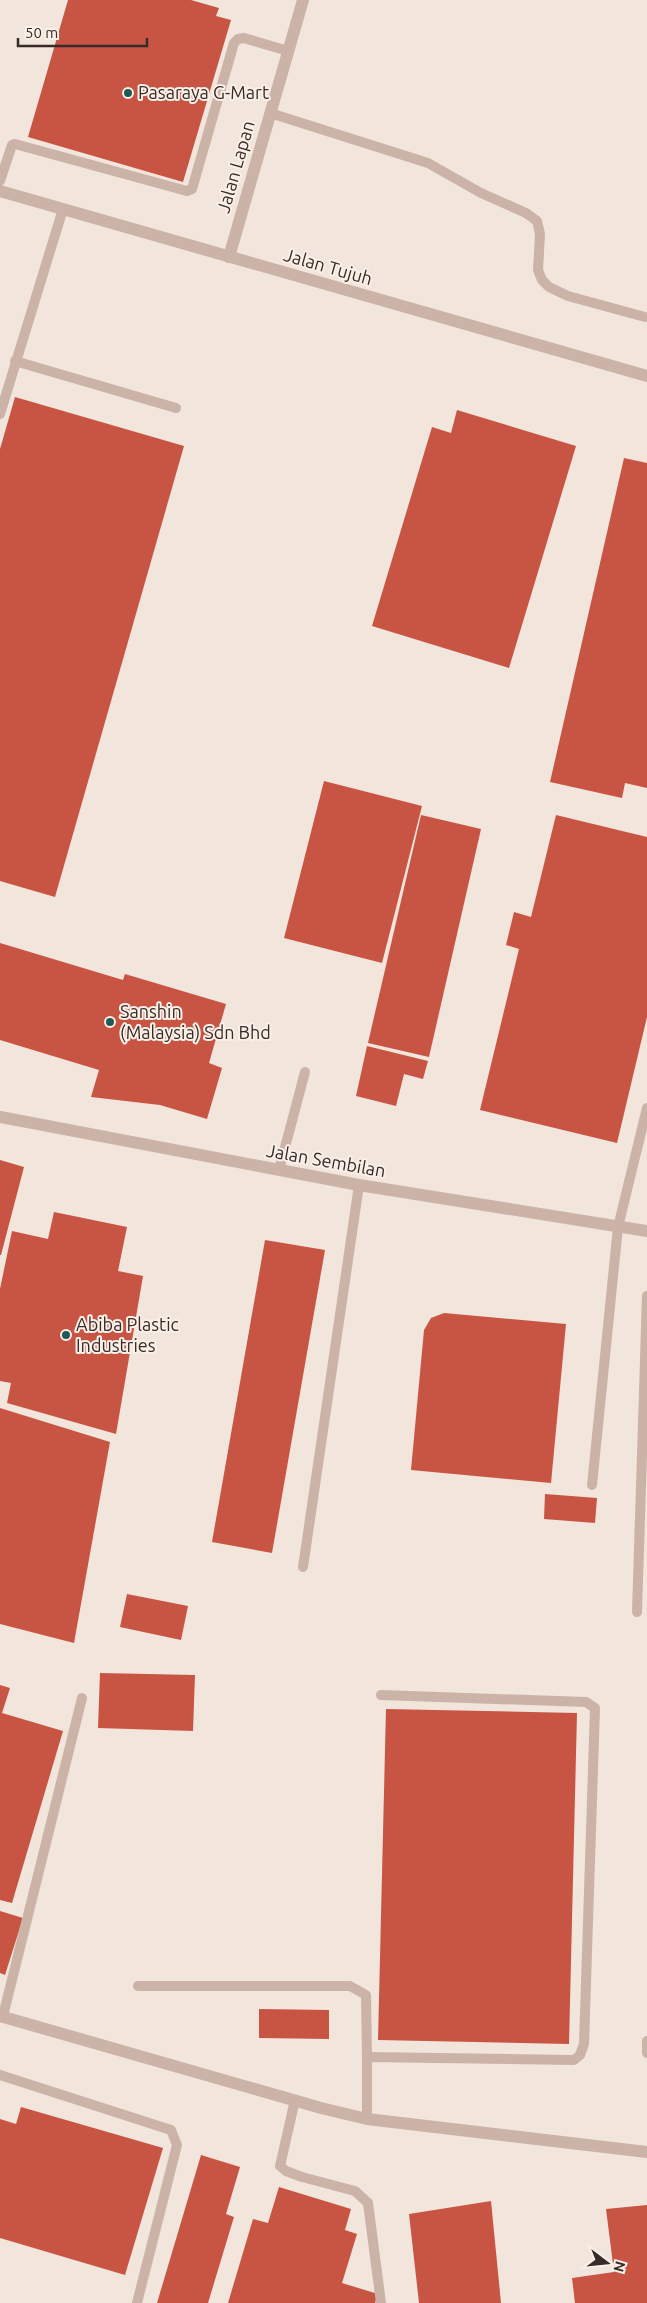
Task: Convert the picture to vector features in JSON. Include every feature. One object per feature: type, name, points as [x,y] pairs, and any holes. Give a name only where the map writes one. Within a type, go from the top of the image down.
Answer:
[{"type":"street","name":"Jalan Lapan","points":[[229,257],[302,0]]},
{"type":"street","name":"Jalan Tujuh","points":[[0,191],[647,376]]},
{"type":"street","name":"Jalan Sembilan","points":[[0,1117],[359,1185],[647,1231]]},
{"type":"street","points":[[1,2016],[295,2100],[367,2118],[647,2152]]},
{"type":"lane","points":[[0,181],[12,145],[15,144],[188,191],[192,189],[234,43],[238,39],[244,38],[288,51]]},
{"type":"lane","points":[[270,113],[428,163],[481,193],[532,216],[537,221],[540,234],[536,261],[538,270],[549,287],[568,296],[644,317]]},
{"type":"lane","points":[[0,414],[63,209]]},
{"type":"lane","points":[[15,361],[176,408]]},
{"type":"lane","points":[[279,1170],[305,1072]]},
{"type":"lane","points":[[592,1484],[618,1227],[647,1108]]},
{"type":"lane","points":[[303,1568],[359,1185]]},
{"type":"lane","points":[[637,1612],[647,1296]]},
{"type":"lane","points":[[367,2057],[574,2060],[580,2055],[584,2044],[595,1708],[586,1702],[381,1695]]},
{"type":"lane","points":[[1,2016],[82,1698]]},
{"type":"lane","points":[[138,1986],[350,1986],[366,1996],[367,2118]]},
{"type":"lane","points":[[647,2041],[647,2054]]},
{"type":"lane","points":[[0,2075],[171,2130],[175,2136],[177,2145],[138,2303]]},
{"type":"lane","points":[[295,2100],[280,2166],[286,2171],[302,2177],[355,2191],[368,2203],[382,2303]]},
{"type":"building","points":[[68,0],[191,0],[219,8],[216,16],[231,20],[183,182],[28,137]]},
{"type":"building","points":[[15,397],[184,446],[55,897],[0,881],[0,449]]},
{"type":"building","points":[[457,410],[576,446],[509,668],[372,626],[432,427],[451,433]]},
{"type":"building","points":[[624,458],[647,463],[647,788],[625,783],[622,798],[550,782]]},
{"type":"building","points":[[324,781],[422,806],[382,963],[284,938]]},
{"type":"building","points":[[421,815],[481,829],[429,1057],[368,1043]]},
{"type":"building","points":[[556,815],[647,837],[647,1017],[617,1143],[480,1110],[519,949],[506,945],[514,912],[531,917]]},
{"type":"building","name":"Sanshin (Malaysia) Sdn Bhd","points":[[0,943],[123,980],[125,974],[226,1004],[209,1063],[222,1068],[207,1119],[160,1105],[91,1097],[99,1070],[0,1040]]},
{"type":"building","points":[[367,1046],[428,1061],[423,1079],[404,1074],[396,1106],[356,1096]]},
{"type":"building","points":[[0,1160],[24,1167],[1,1255],[0,1255]]},
{"type":"building","name":"Abiba Plastic Industries","points":[[54,1212],[127,1227],[118,1271],[143,1276],[116,1434],[7,1403],[11,1383],[0,1381],[0,1289],[12,1231],[48,1239]]},
{"type":"building","points":[[265,1240],[325,1250],[272,1553],[212,1542]]},
{"type":"building","points":[[444,1313],[566,1324],[551,1483],[411,1470],[424,1330],[431,1318]]},
{"type":"building","points":[[0,1408],[110,1442],[74,1643],[0,1624]]},
{"type":"building","points":[[545,1494],[597,1498],[595,1523],[544,1519]]},
{"type":"building","points":[[127,1594],[188,1606],[181,1640],[120,1627]]},
{"type":"building","points":[[100,1673],[195,1675],[193,1731],[98,1728]]},
{"type":"building","points":[[0,1685],[10,1688],[2,1713],[63,1731],[12,1903],[0,1900]]},
{"type":"building","points":[[386,1709],[577,1713],[569,2044],[378,2040]]},
{"type":"building","points":[[0,1911],[23,1918],[5,1975],[0,1973]]},
{"type":"building","points":[[259,2009],[329,2010],[329,2039],[259,2038]]},
{"type":"building","points":[[21,2107],[163,2148],[125,2275],[0,2238],[0,2119],[16,2124]]},
{"type":"building","points":[[201,2155],[240,2167],[226,2214],[234,2217],[208,2303],[157,2303]]},
{"type":"building","points":[[279,2187],[351,2209],[345,2230],[357,2234],[342,2283],[378,2294],[375,2303],[228,2303],[253,2219],[268,2223]]},
{"type":"building","points":[[491,2201],[501,2303],[419,2303],[409,2214]]},
{"type":"building","points":[[647,2205],[647,2303],[575,2303],[572,2278],[614,2272],[606,2209]]},
{"type":"place","name":"Pasaraya G-Mart","points":[[128,93]]},
{"type":"place","name":"Sanshin (Malaysia) Sdn Bhd","points":[[110,1022]]},
{"type":"place","name":"Abiba Plastic Industries","points":[[66,1335]]}]
